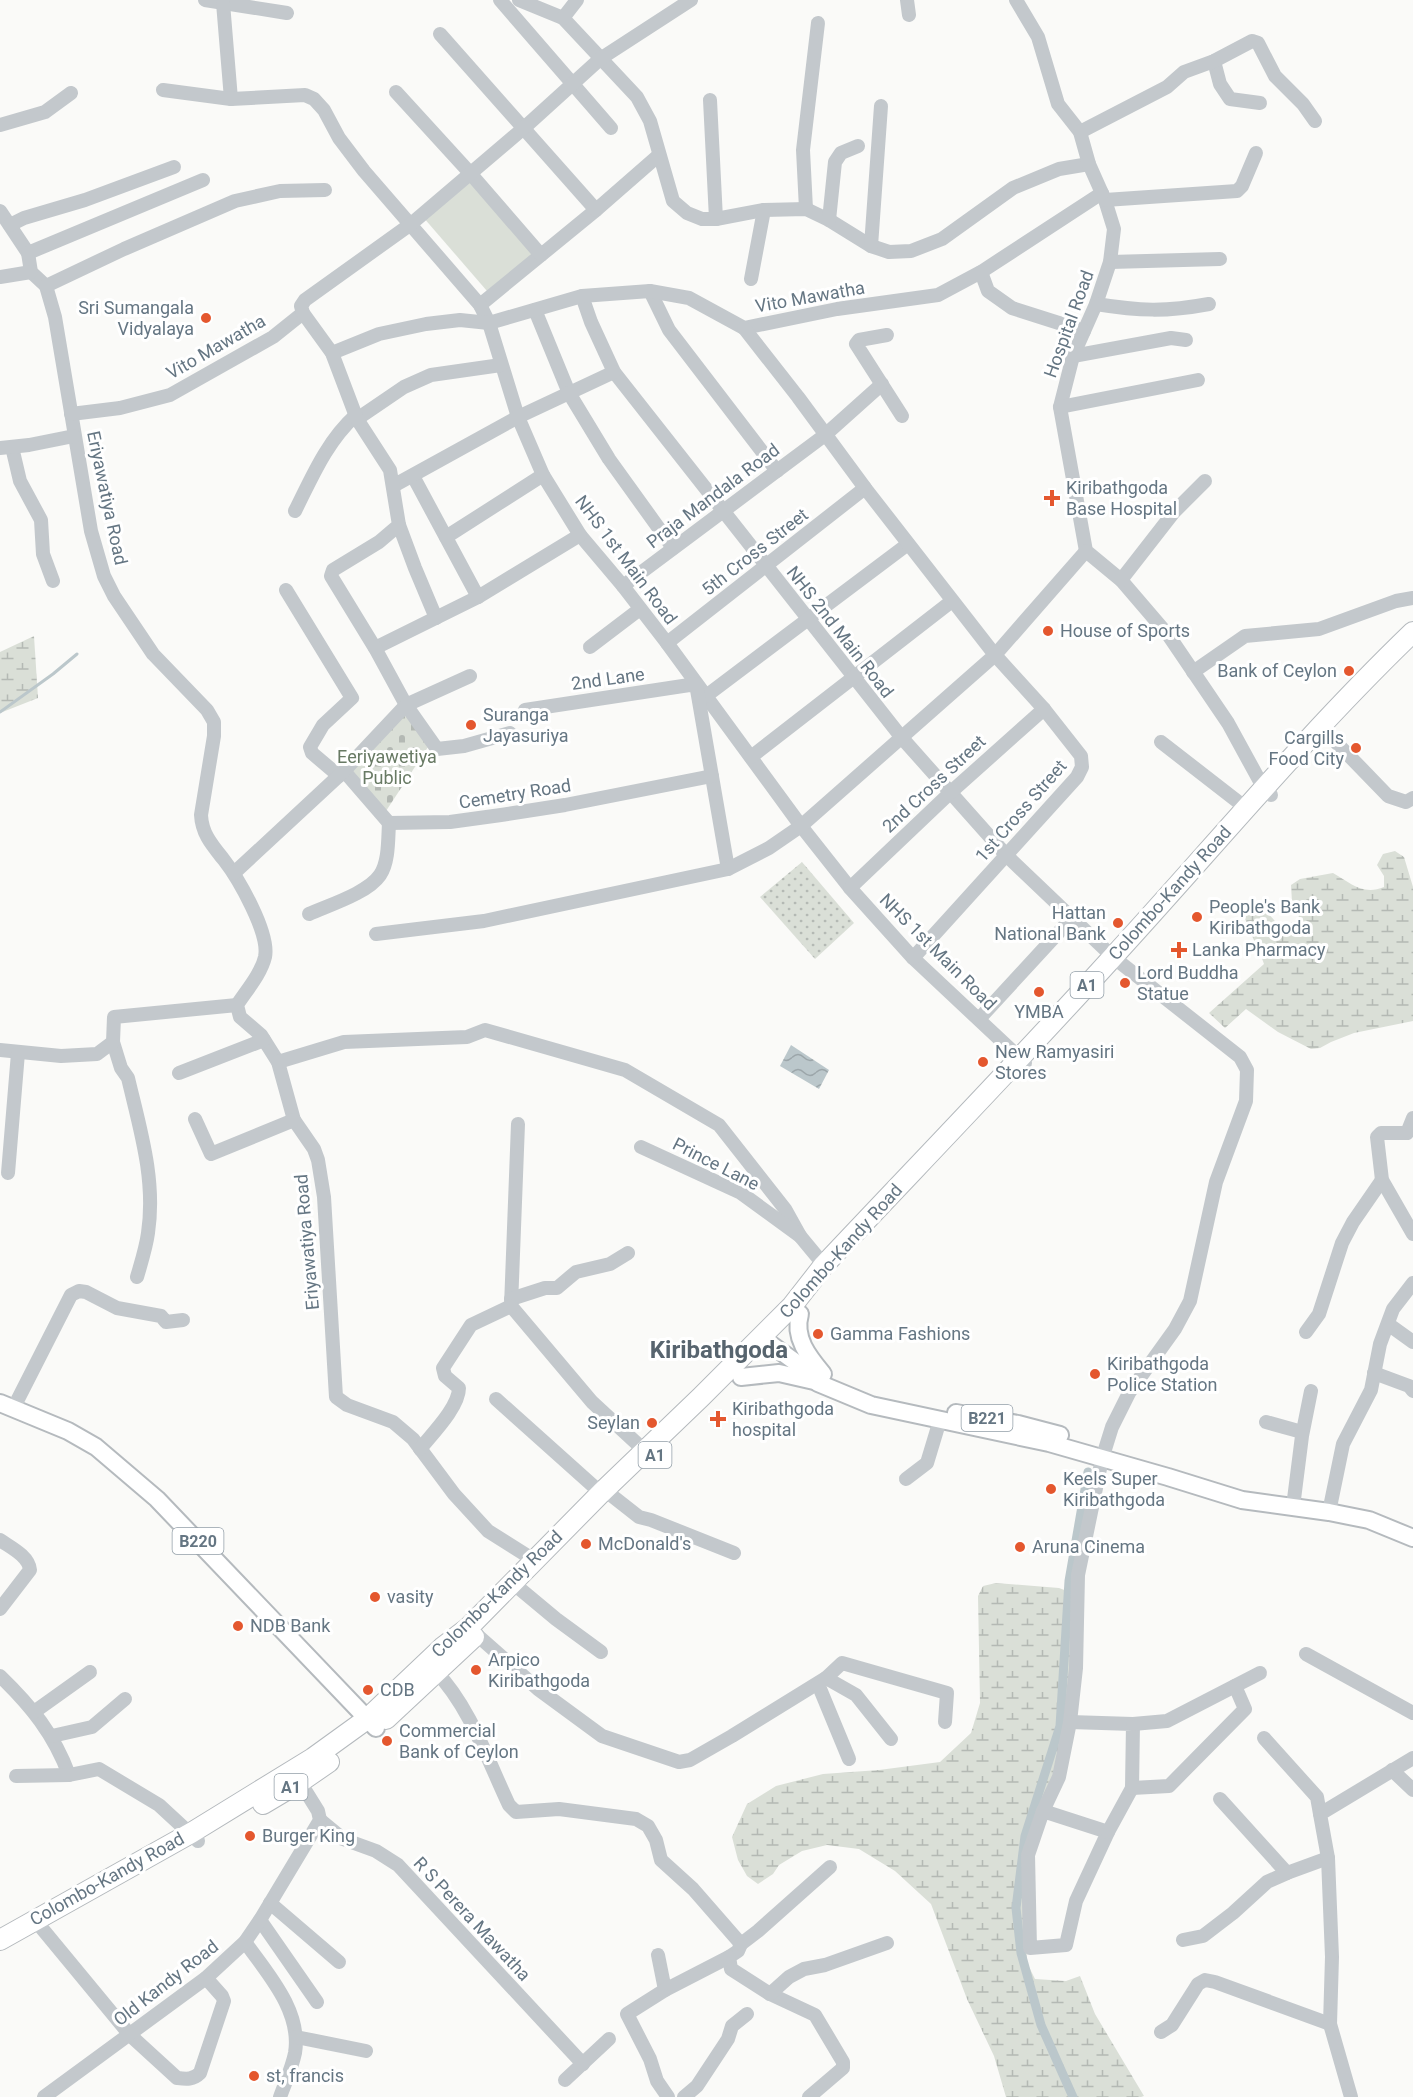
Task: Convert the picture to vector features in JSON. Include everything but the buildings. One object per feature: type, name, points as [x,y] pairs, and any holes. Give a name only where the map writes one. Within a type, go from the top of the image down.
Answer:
[{"type":"highway","name":"Colombo-Kandy Road","points":[[1117,961],[1246,808],[1328,734],[1412,639]]},
{"type":"highway","name":"Colombo-Kandy Road","points":[[606,1494],[741,1377],[824,1265],[1117,961],[1344,700],[1412,639]]},
{"type":"highway","name":"Colombo-Kandy Road","points":[[194,1837],[313,1758],[371,1724],[443,1647],[468,1628],[537,1563],[645,1451],[770,1338],[800,1314],[1023,1061]]},
{"type":"highway","name":"Colombo-Kandy Road","points":[[0,1954],[39,1925],[194,1837],[300,1782],[436,1672],[477,1635],[520,1588],[537,1563]]},
{"type":"highway","name":"Colombo-Kandy Road","points":[[0,1940],[39,1925]]},
{"type":"main road","points":[[800,1314],[797,1323],[803,1349],[821,1378]]},
{"type":"main road","name":"B221","points":[[770,1338],[821,1378],[871,1405],[1104,1453]]},
{"type":"main road","points":[[741,1377],[779,1373],[821,1378]]},
{"type":"main road","name":"B221","points":[[821,1378],[889,1400],[1018,1424],[1215,1493],[1242,1500],[1369,1520],[1413,1538]]},
{"type":"main road","name":"B220","points":[[7,1405],[68,1431],[96,1448],[157,1500],[371,1724]]},
{"type":"street","points":[[205,0],[287,13]]},
{"type":"street","points":[[500,0],[611,128]]},
{"type":"street","points":[[519,0],[563,18],[637,97],[650,121],[673,201],[687,213],[702,219],[716,219],[764,210],[806,208],[871,246],[889,252],[911,251],[942,238],[1013,188],[1059,169],[1089,164]]},
{"type":"street","points":[[563,18],[577,0]]},
{"type":"street","points":[[436,618],[399,525],[390,470],[357,417],[332,353],[303,314],[301,306],[304,300],[411,224],[525,127],[600,59],[691,0]]},
{"type":"street","points":[[907,0],[909,15]]},
{"type":"street","name":"Hospital Road","points":[[1016,0],[1038,38],[1058,104],[1080,132],[1089,164],[1114,229],[1110,262],[1096,304],[1073,356],[1060,406],[1086,551]]},
{"type":"street","points":[[224,3],[231,99]]},
{"type":"street","points":[[806,208],[803,150],[818,23]]},
{"type":"street","points":[[440,34],[525,127],[596,210]]},
{"type":"street","points":[[1080,132],[1167,87],[1184,72],[1214,61],[1252,41],[1258,43],[1275,76],[1303,104],[1315,121]]},
{"type":"street","points":[[1214,61],[1220,84],[1230,99],[1260,103]]},
{"type":"street","name":"NHS 1st Main Road","points":[[163,90],[231,99],[305,95],[314,99],[324,110],[339,138],[364,171],[480,305],[489,323],[518,417],[543,475],[580,535],[667,643],[801,826],[850,888],[913,958],[1023,1061]]},
{"type":"street","points":[[396,92],[541,255]]},
{"type":"street","points":[[0,124],[45,112],[70,93]]},
{"type":"street","points":[[710,100],[716,219]]},
{"type":"street","points":[[871,246],[881,106]]},
{"type":"street","points":[[829,220],[835,162],[841,153],[858,146]]},
{"type":"street","points":[[1103,197],[1238,191],[1256,153]]},
{"type":"street","points":[[480,305],[659,155]]},
{"type":"street","points":[[10,225],[24,218],[85,200],[174,167]]},
{"type":"street","points":[[28,253],[203,180]]},
{"type":"street","points":[[0,211],[28,253],[31,272],[46,286],[235,201],[280,191],[325,190]]},
{"type":"street","name":"Vito Mawatha","points":[[332,353],[379,334],[426,324],[460,320],[489,323],[582,296],[650,291],[689,298],[744,328],[837,309],[938,295],[981,272],[1103,197]]},
{"type":"street","points":[[751,279],[764,210]]},
{"type":"street","points":[[1110,262],[1220,259]]},
{"type":"street","points":[[0,277],[31,272]]},
{"type":"street","points":[[981,272],[988,291],[1012,308],[1084,331]]},
{"type":"street","name":"Eriyawatiya Road","points":[[46,286],[55,317],[91,531],[104,576],[114,596],[153,654],[207,710],[214,722],[201,826],[207,839],[234,873],[246,893],[264,940],[266,955],[237,1005],[240,1017],[264,1041],[278,1062],[294,1120],[314,1149],[324,1197],[336,1396],[347,1405],[393,1422],[413,1439],[454,1494],[488,1531],[537,1563]]},
{"type":"street","points":[[650,291],[669,330],[777,471]]},
{"type":"street","name":"NHS 2nd Main Road","points":[[582,296],[614,372],[902,738],[1006,856],[1071,919],[1117,961],[1240,1056],[1247,1070],[1246,1101],[1216,1182],[1190,1301],[1175,1329],[1129,1393],[1112,1427],[1104,1453],[1078,1575],[1076,1668],[1070,1722],[1059,1777],[1043,1811],[1028,1855],[1030,1948],[1066,1945],[1076,1901],[1108,1832]]},
{"type":"street","points":[[1096,304],[1137,311],[1175,310],[1209,304]]},
{"type":"street","points":[[536,310],[569,393],[609,459],[673,548]]},
{"type":"street","name":"Vito Mawatha","points":[[71,414],[120,408],[170,395],[273,337],[303,314]]},
{"type":"street","name":"1st Cross Street","points":[[744,328],[994,655],[1044,709],[1081,756],[1082,767],[1077,777],[913,958]]},
{"type":"street","points":[[887,335],[859,340],[856,344],[902,416]]},
{"type":"street","points":[[1073,356],[1171,338],[1186,340]]},
{"type":"street","points":[[295,511],[327,450],[345,425],[404,387],[431,375],[501,365]]},
{"type":"street","points":[[393,486],[518,417],[614,372]]},
{"type":"street","points":[[1060,406],[1198,380]]},
{"type":"street","name":"Praja Mandala Road","points":[[623,586],[825,435],[882,384]]},
{"type":"street","points":[[54,581],[43,555],[42,520],[20,481],[6,447],[74,436]]},
{"type":"street","points":[[446,537],[543,475]]},
{"type":"street","points":[[413,476],[478,597]]},
{"type":"street","points":[[1120,580],[1174,512],[1205,481]]},
{"type":"street","name":"5th Cross Street","points":[[667,643],[865,488]]},
{"type":"street","points":[[399,525],[379,542],[333,570],[331,576],[375,648],[406,705],[437,749],[464,746],[510,733]]},
{"type":"street","points":[[375,648],[478,597],[580,535]]},
{"type":"street","points":[[706,696],[908,544]]},
{"type":"street","points":[[376,934],[484,921],[728,869],[769,848],[801,826],[994,655],[1086,551],[1120,580],[1169,636],[1228,723],[1267,791]]},
{"type":"street","points":[[286,590],[352,698],[323,725],[310,747],[312,753],[342,774],[389,823],[385,859],[380,875],[357,894],[309,914]]},
{"type":"street","points":[[1193,672],[1245,636],[1319,629],[1396,600],[1413,598]]},
{"type":"street","points":[[751,758],[952,600]]},
{"type":"street","points":[[590,646],[640,609]]},
{"type":"street","points":[[234,873],[342,774],[406,705],[470,676]]},
{"type":"street","points":[[696,684],[728,869]]},
{"type":"street","name":"2nd Lane","points":[[525,710],[696,684]]},
{"type":"street","name":"2nd Cross Street","points":[[850,888],[951,792],[1044,709]]},
{"type":"street","points":[[1328,734],[1388,796],[1406,802],[1413,798]]},
{"type":"street","points":[[1161,742],[1246,808]]},
{"type":"street","name":"Cemetry Road","points":[[389,823],[450,822],[565,806],[712,776]]},
{"type":"street","points":[[979,1019],[1071,919]]},
{"type":"street","points":[[137,1277],[148,1234],[151,1205],[148,1167],[128,1078],[113,1042],[114,1017],[237,1005]]},
{"type":"street","points":[[278,1062],[345,1042],[467,1038],[484,1030],[625,1070],[719,1125],[785,1209],[800,1236]]},
{"type":"street","points":[[179,1073],[264,1041]]},
{"type":"street","points":[[0,1050],[61,1056],[97,1053],[113,1042]]},
{"type":"street","points":[[8,1173],[18,1053]]},
{"type":"street","points":[[1413,1118],[1407,1133],[1381,1133],[1377,1137],[1382,1180],[1413,1233]]},
{"type":"street","points":[[195,1119],[211,1154],[294,1120]]},
{"type":"street","points":[[518,1124],[511,1303],[592,1402],[645,1451]]},
{"type":"street","name":"Prince Lane","points":[[641,1147],[741,1193],[800,1236],[824,1265]]},
{"type":"street","points":[[1306,1332],[1319,1314],[1342,1243],[1353,1222],[1382,1180]]},
{"type":"street","points":[[420,1449],[446,1418],[459,1393],[459,1388],[445,1376],[443,1368],[471,1325],[545,1288],[557,1288],[576,1272],[610,1264],[628,1253]]},
{"type":"street","points":[[1329,1512],[1343,1444],[1371,1390],[1380,1344],[1393,1309],[1413,1283]]},
{"type":"street","points":[[7,1405],[71,1295],[79,1291],[86,1292],[117,1308],[161,1316],[166,1322],[183,1320]]},
{"type":"street","points":[[1388,1323],[1413,1342]]},
{"type":"street","points":[[1374,1373],[1409,1386],[1413,1391]]},
{"type":"street","points":[[1293,1507],[1302,1432],[1311,1391]]},
{"type":"street","points":[[496,1399],[606,1494],[639,1517],[734,1552]]},
{"type":"street","points":[[906,1479],[927,1463],[940,1420]]},
{"type":"street","points":[[1266,1422],[1302,1432]]},
{"type":"street","points":[[0,1539],[24,1558],[30,1570],[0,1610]]},
{"type":"street","points":[[520,1588],[601,1652]]},
{"type":"street","points":[[477,1635],[538,1689],[602,1736],[679,1762],[690,1760],[732,1737],[822,1681],[842,1663],[947,1693],[945,1722]]},
{"type":"street","points":[[1306,1654],[1413,1713]]},
{"type":"street","points":[[34,1712],[90,1672]]},
{"type":"street","points":[[436,1672],[447,1683],[462,1707],[509,1805],[516,1812],[559,1809],[636,1819],[648,1826],[656,1840],[661,1860],[693,1889],[741,1944]]},
{"type":"street","points":[[1070,1722],[1133,1724],[1167,1721],[1260,1673]]},
{"type":"street","points":[[0,1676],[43,1722],[60,1750],[69,1774]]},
{"type":"street","points":[[822,1681],[856,1695],[891,1739]]},
{"type":"street","points":[[822,1681],[849,1759]]},
{"type":"street","points":[[1132,1788],[1170,1786],[1245,1709],[1235,1686]]},
{"type":"street","points":[[52,1736],[92,1727],[125,1699]]},
{"type":"street","points":[[1043,1811],[1108,1832],[1132,1788],[1133,1724]]},
{"type":"street","points":[[1264,1738],[1317,1797],[1328,1858],[1332,1957],[1330,2024],[1351,2097]]},
{"type":"street","points":[[1320,1814],[1413,1758]]},
{"type":"street","points":[[16,1776],[69,1774],[99,1769],[159,1805],[194,1837]]},
{"type":"street","points":[[1392,1770],[1413,1790]]},
{"type":"street","points":[[300,1782],[318,1811],[320,1820]]},
{"type":"street","points":[[1220,1798],[1287,1873]]},
{"type":"street","name":"Old Kandy Road","points":[[44,2097],[206,1978],[245,1942],[320,1820]]},
{"type":"street","name":"R S Perera Mawatha","points":[[320,1820],[343,1839],[376,1851],[398,1865],[583,2064]]},
{"type":"street","points":[[1183,1940],[1203,1936],[1267,1882],[1328,1858]]},
{"type":"street","points":[[668,2097],[657,2080],[650,2059],[627,2014],[665,1989],[729,1958],[738,1951],[741,1944],[759,1931],[830,1867]]},
{"type":"street","points":[[270,1903],[339,1962]]},
{"type":"street","points":[[260,1920],[317,2002]]},
{"type":"street","points":[[39,1925],[130,2035],[177,2078],[196,2077],[200,2073],[224,2001],[206,1978]]},
{"type":"street","points":[[245,1942],[279,1991],[293,2021],[296,2037],[295,2054],[280,2097]]},
{"type":"street","points":[[770,1994],[789,1977],[804,1969],[825,1965],[887,1943]]},
{"type":"street","points":[[658,1955],[665,1989]]},
{"type":"street","points":[[729,1958],[731,1969],[770,1994],[815,2015],[843,2062],[843,2068],[809,2097]]},
{"type":"street","points":[[1161,2032],[1172,2025],[1198,1983],[1205,1980],[1330,2024]]},
{"type":"street","points":[[684,2097],[697,2086],[728,2039],[732,2026],[747,2014]]},
{"type":"street","points":[[296,2037],[366,2051]]},
{"type":"street","points":[[565,2080],[609,2038]]},
{"type":"green space","points":[[468,179],[534,253],[487,291],[423,217]]},
{"type":"green space","points":[[34,636],[38,698],[0,713],[0,652]]},
{"type":"green space","name":"Eeriyawetiya Public","points":[[405,713],[428,747],[386,811],[350,773]]},
{"type":"green space","points":[[1395,851],[1404,857],[1413,887],[1413,1021],[1354,1033],[1320,1048],[1311,1049],[1278,1032],[1246,1009],[1225,1028],[1209,1013],[1264,964],[1243,912],[1247,906],[1261,909],[1279,924],[1290,923],[1298,920],[1299,915],[1292,902],[1291,885],[1300,879],[1333,873],[1363,889],[1384,887],[1384,876],[1377,865],[1383,854]]},
{"type":"green space","points":[[802,862],[854,923],[815,959],[760,897]]},
{"type":"green space","points":[[996,1583],[1059,1588],[1075,1594],[1070,1685],[1061,1753],[1024,1886],[1027,1963],[1035,1979],[1066,1981],[1080,1976],[1095,2014],[1144,2096],[1141,2097],[1006,2097],[994,2056],[967,1999],[931,1904],[895,1871],[859,1849],[827,1845],[802,1851],[779,1865],[773,1874],[758,1884],[747,1876],[738,1860],[732,1837],[747,1804],[776,1786],[823,1774],[940,1762],[971,1733],[980,1703],[978,1596],[983,1586]]},
{"type":"water","points":[[791,1045],[829,1070],[819,1089],[780,1066]]},
{"type":"waterway","points":[[0,712],[77,654]]},
{"type":"waterway","points":[[1073,2097],[1041,2025],[1021,1953],[1016,1908],[1025,1836],[1060,1726],[1069,1581],[1088,1472]]},
{"type":"place","name":"Sri Sumangala Vidyalaya","points":[[206,318]]},
{"type":"place","name":"Kiribathgoda Base Hospital","points":[[1052,498]]},
{"type":"place","name":"House of Sports","points":[[1048,631]]},
{"type":"place","name":"Bank of Ceylon","points":[[1349,671]]},
{"type":"place","name":"Suranga Jayasuriya","points":[[471,725]]},
{"type":"place","name":"Cargills Food City","points":[[1356,748]]},
{"type":"place","name":"People's Bank Kiribathgoda","points":[[1197,917]]},
{"type":"place","name":"Hattan National Bank","points":[[1118,923]]},
{"type":"place","name":"Lanka Pharmacy","points":[[1179,950]]},
{"type":"place","name":"Lord Buddha Statue","points":[[1125,983]]},
{"type":"place","name":"YMBA","points":[[1039,992]]},
{"type":"place","name":"New Ramyasiri Stores","points":[[983,1062]]},
{"type":"place","name":"Gamma Fashions","points":[[818,1334]]},
{"type":"place","name":"Kiribathgoda Police Station","points":[[1095,1374]]},
{"type":"place","name":"Kiribathgoda hospital","points":[[718,1419]]},
{"type":"place","name":"Seylan","points":[[652,1423]]},
{"type":"place","name":"Keels Super Kiribathgoda","points":[[1051,1489]]},
{"type":"place","name":"McDonald's","points":[[586,1544]]},
{"type":"place","name":"Aruna Cinema","points":[[1020,1547]]},
{"type":"place","name":"vasity","points":[[375,1597]]},
{"type":"place","name":"NDB Bank","points":[[238,1626]]},
{"type":"place","name":"Arpico Kiribathgoda","points":[[476,1670]]},
{"type":"place","name":"CDB","points":[[368,1690]]},
{"type":"place","name":"Commercial Bank of Ceylon","points":[[387,1741]]},
{"type":"place","name":"Burger King","points":[[250,1836]]},
{"type":"place","name":"st, francis","points":[[254,2076]]},
{"type":"district","name":"Kiribathgoda","points":[[719,1350]]}]
